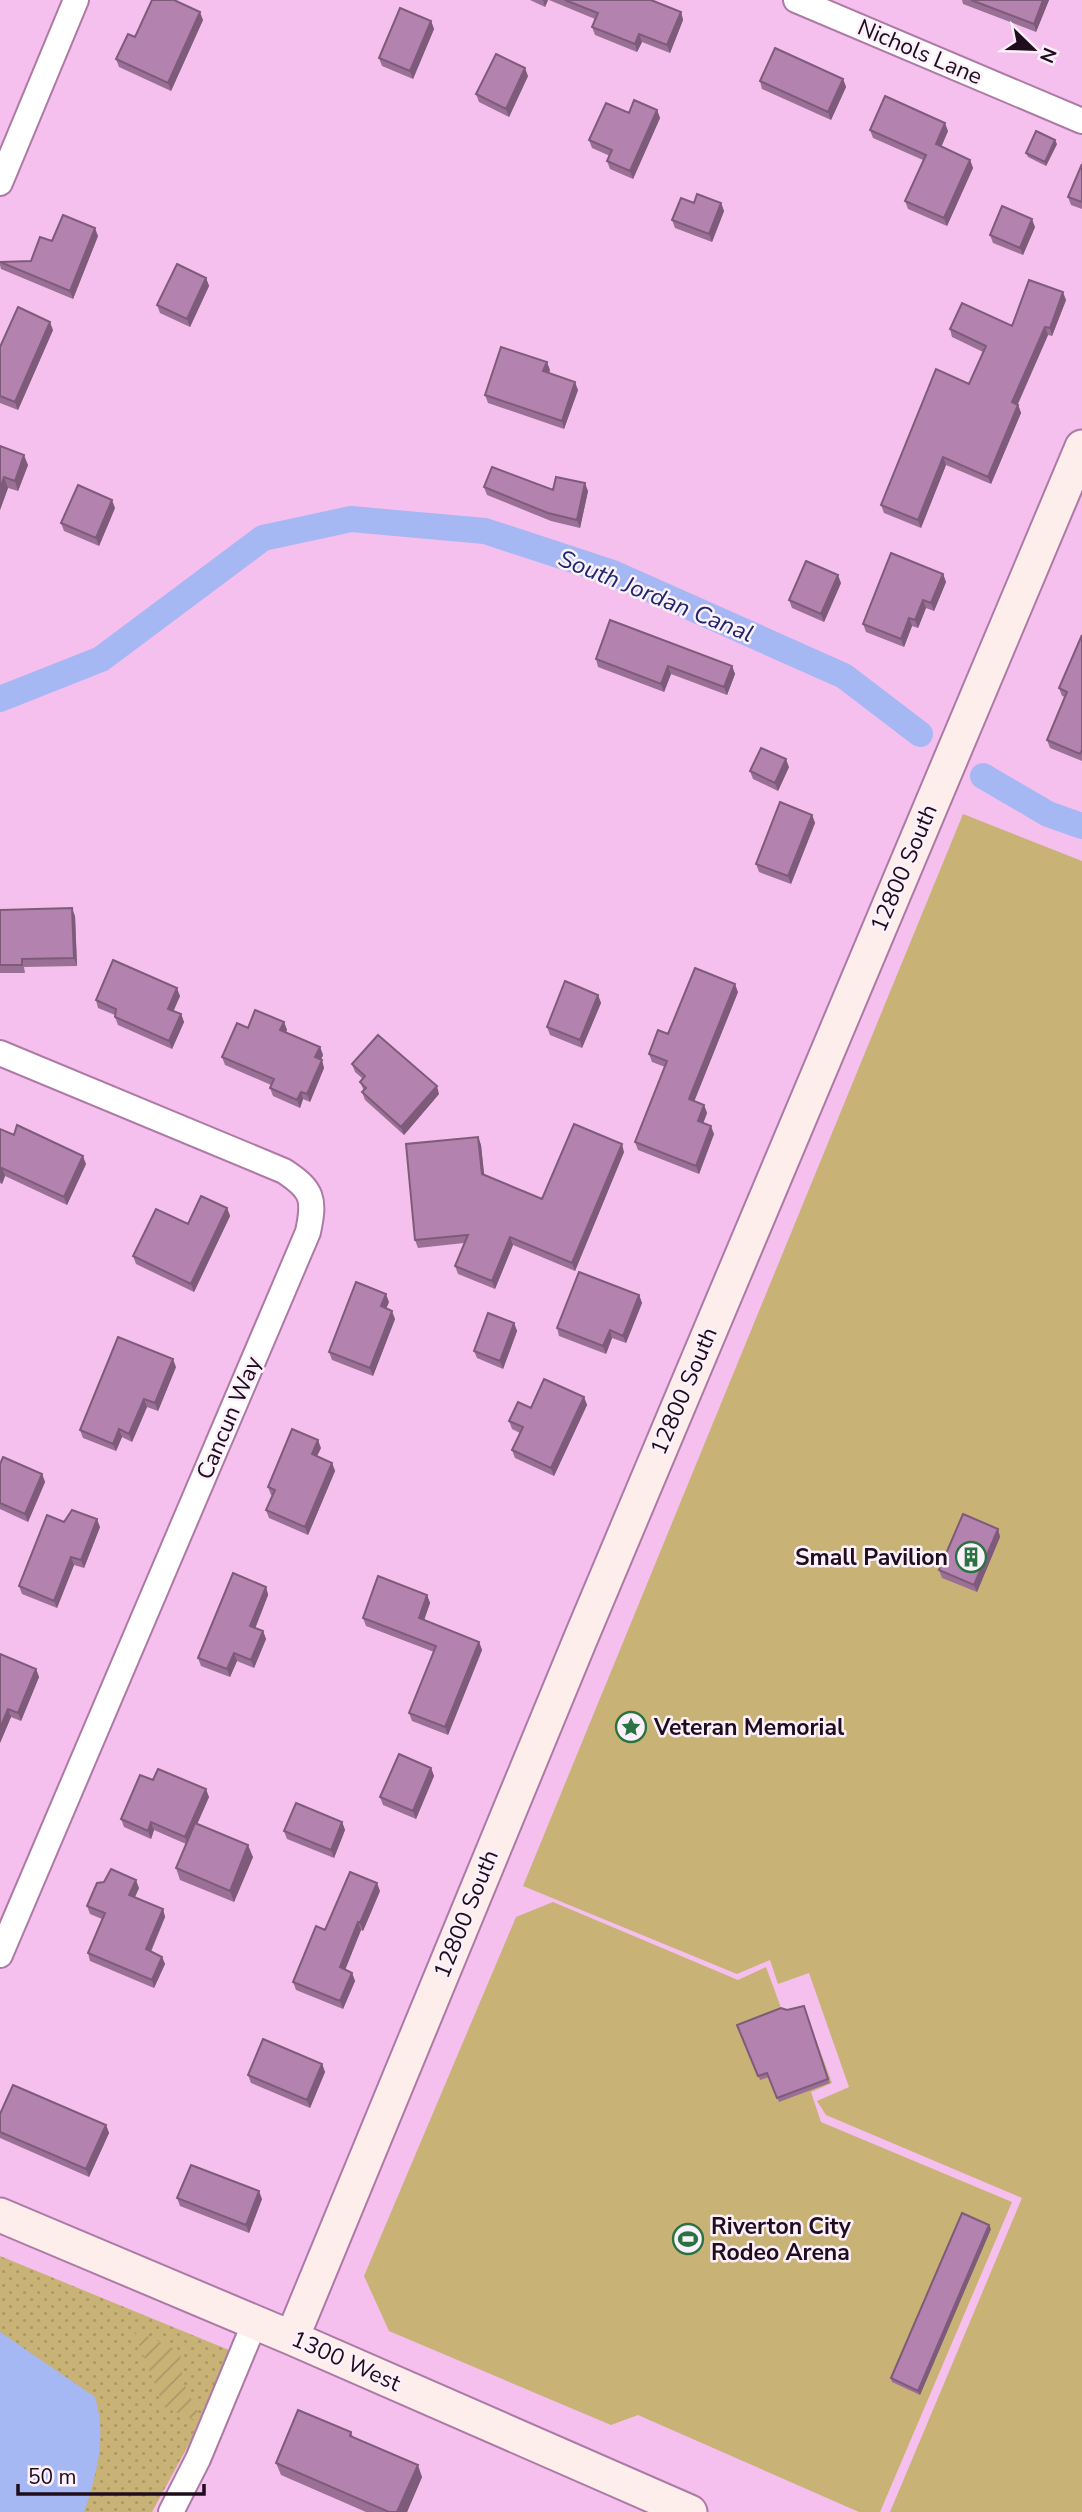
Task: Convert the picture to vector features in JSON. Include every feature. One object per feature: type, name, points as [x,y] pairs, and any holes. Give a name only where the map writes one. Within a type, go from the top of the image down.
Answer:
[{"type":"street","points":[[0,183],[76,0]]},
{"type":"street","name":"Nichols Lane","points":[[796,0],[1082,121]]},
{"type":"street","name":"12800 South","points":[[292,2338],[554,1701],[1082,447]]},
{"type":"street","name":"Cancun Way","points":[[0,1053],[284,1171],[300,1181],[311,1196],[312,1213],[308,1233],[0,1955]]},
{"type":"street","name":"1300 West","points":[[0,2215],[255,2322],[690,2512]]},
{"type":"street","points":[[172,2512],[198,2459],[255,2322]]},
{"type":"shaded area","points":[[963,814],[1082,861],[1082,2512],[890,2512],[1022,2198],[826,2115],[817,2101],[849,2087],[809,1973],[778,1984],[770,1960],[737,1974],[523,1886]]},
{"type":"shaded area","name":"Riverton City Rodeo Arena","points":[[553,1902],[738,1980],[766,1967],[784,2016],[805,2010],[832,2083],[811,2092],[821,2122],[1012,2202],[880,2512],[859,2512],[638,2415],[611,2425],[389,2331],[364,2276],[516,1917]]},
{"type":"shaded area","points":[[0,2256],[229,2350],[189,2444],[152,2512],[0,2512]]},
{"type":"shaded area","points":[[134,2332],[180,2353],[183,2382],[199,2415],[197,2421],[164,2407]]},
{"type":"water","points":[[0,2332],[95,2397],[100,2426],[99,2455],[84,2512],[0,2512]]},
{"type":"building","points":[[152,0],[174,0],[200,12],[168,83],[116,59],[128,34],[135,37]]},
{"type":"building","points":[[565,0],[651,0],[681,12],[667,45],[639,34],[635,44],[592,27],[598,13]]},
{"type":"building","points":[[971,0],[1043,0],[1034,24]]},
{"type":"building","points":[[400,8],[431,21],[410,71],[379,58]]},
{"type":"building","points":[[775,48],[843,79],[828,112],[760,81]]},
{"type":"building","points":[[496,54],[525,68],[506,109],[476,94]]},
{"type":"building","points":[[885,96],[945,123],[936,144],[970,160],[944,218],[905,201],[926,155],[870,130]]},
{"type":"building","points":[[634,100],[657,110],[630,171],[607,161],[612,150],[589,140],[606,103],[629,113]]},
{"type":"building","points":[[1036,131],[1055,140],[1045,162],[1026,153]]},
{"type":"building","points":[[1082,164],[1082,202],[1068,197]]},
{"type":"building","points":[[697,194],[721,203],[709,234],[672,220],[681,198],[694,203]]},
{"type":"building","points":[[1002,206],[1032,219],[1020,248],[990,235]]},
{"type":"building","points":[[63,215],[95,228],[70,291],[0,262],[31,261],[40,237],[52,241]]},
{"type":"building","points":[[177,264],[206,278],[187,319],[157,305]]},
{"type":"building","points":[[1029,280],[1063,292],[1050,328],[1045,327],[1012,402],[1018,405],[988,477],[943,457],[918,520],[881,505],[936,369],[969,384],[986,346],[950,329],[962,303],[1012,326]]},
{"type":"building","points":[[18,307],[50,322],[15,402],[0,396],[0,347]]},
{"type":"building","points":[[501,347],[547,362],[543,371],[575,382],[562,421],[485,395]]},
{"type":"building","points":[[0,446],[24,455],[15,481],[4,477],[0,489]]},
{"type":"building","points":[[492,467],[553,490],[556,477],[585,483],[577,520],[548,513],[484,487]]},
{"type":"building","points":[[78,485],[112,500],[96,538],[61,523]]},
{"type":"building","points":[[891,553],[943,574],[931,603],[923,600],[915,620],[909,618],[901,639],[863,624]]},
{"type":"building","points":[[806,561],[838,575],[821,614],[789,600]]},
{"type":"building","points":[[610,620],[732,666],[724,687],[668,666],[661,684],[596,659]]},
{"type":"building","points":[[1082,635],[1080,754],[1047,740],[1067,692],[1059,688]]},
{"type":"building","points":[[761,748],[786,759],[775,783],[750,771]]},
{"type":"building","points":[[780,802],[812,815],[788,876],[756,864]]},
{"type":"building","points":[[72,908],[74,958],[22,959],[22,965],[0,965],[0,910]]},
{"type":"building","points":[[113,960],[177,988],[168,1009],[181,1014],[169,1041],[115,1017],[116,1009],[96,1000]]},
{"type":"building","points":[[695,968],[735,984],[689,1099],[704,1105],[698,1121],[711,1126],[696,1166],[635,1142],[667,1061],[649,1054],[658,1030],[668,1034]]},
{"type":"building","points":[[565,981],[598,995],[580,1040],[547,1027]]},
{"type":"building","points":[[255,1010],[284,1022],[280,1030],[320,1047],[315,1057],[322,1060],[307,1094],[301,1092],[297,1100],[270,1088],[274,1079],[222,1057],[237,1023],[248,1028]]},
{"type":"building","points":[[378,1035],[437,1086],[401,1127],[362,1092],[366,1088],[360,1082],[365,1076],[352,1064]]},
{"type":"building","points":[[574,1124],[622,1144],[572,1263],[510,1237],[492,1281],[455,1266],[468,1235],[415,1240],[406,1144],[478,1137],[482,1174],[542,1199]]},
{"type":"building","points":[[17,1125],[83,1156],[64,1197],[2,1168],[0,1172],[0,1129],[14,1135]]},
{"type":"building","points":[[201,1196],[227,1208],[191,1284],[133,1256],[156,1209],[188,1224]]},
{"type":"building","points":[[579,1272],[639,1295],[623,1336],[610,1330],[603,1346],[557,1328]]},
{"type":"building","points":[[356,1282],[386,1294],[381,1306],[392,1311],[370,1368],[329,1352]]},
{"type":"building","points":[[488,1313],[514,1323],[500,1361],[474,1351]]},
{"type":"building","points":[[118,1337],[173,1359],[155,1403],[144,1399],[129,1434],[119,1429],[113,1444],[80,1430]]},
{"type":"building","points":[[544,1379],[584,1397],[551,1468],[512,1450],[523,1427],[509,1421],[518,1402],[531,1408]]},
{"type":"building","points":[[292,1429],[318,1440],[312,1454],[332,1463],[305,1527],[266,1510],[275,1490],[268,1487]]},
{"type":"building","points":[[3,1457],[42,1474],[25,1514],[0,1503],[0,1464]]},
{"type":"building","points":[[72,1510],[97,1519],[81,1560],[71,1557],[54,1601],[19,1586],[47,1515],[64,1522]]},
{"type":"building","name":"Small Pavilion","points":[[963,1514],[998,1529],[974,1585],[939,1570]]},
{"type":"building","points":[[233,1573],[266,1587],[250,1626],[263,1631],[251,1660],[234,1653],[227,1669],[198,1658]]},
{"type":"building","points":[[378,1576],[427,1595],[419,1618],[479,1642],[445,1727],[409,1713],[436,1646],[363,1618]]},
{"type":"building","points":[[0,1654],[36,1669],[18,1713],[8,1709],[0,1728]]},
{"type":"building","points":[[399,1754],[431,1768],[413,1811],[380,1797]]},
{"type":"building","points":[[158,1769],[206,1789],[185,1837],[151,1822],[148,1831],[121,1819],[140,1775],[153,1780]]},
{"type":"building","points":[[296,1803],[342,1822],[331,1850],[284,1831]]},
{"type":"building","points":[[195,1823],[248,1845],[230,1891],[176,1868]]},
{"type":"building","points":[[111,1869],[136,1880],[129,1895],[163,1909],[146,1949],[162,1957],[152,1980],[88,1953],[105,1913],[87,1906],[97,1883],[104,1882]]},
{"type":"building","points":[[350,1872],[377,1883],[340,1967],[352,1973],[340,2001],[293,1982],[316,1926],[325,1930]]},
{"type":"building","points":[[804,2006],[828,2079],[777,2098],[767,2073],[758,2076],[737,2025],[781,2008],[787,2010]]},
{"type":"building","points":[[263,2039],[322,2064],[307,2100],[248,2075]]},
{"type":"building","points":[[13,2085],[106,2125],[86,2169],[0,2132],[0,2114]]},
{"type":"building","points":[[191,2165],[259,2191],[246,2225],[177,2198]]},
{"type":"building","points":[[962,2213],[989,2225],[918,2391],[891,2378]]},
{"type":"building","points":[[298,2410],[418,2465],[397,2512],[389,2512],[276,2463]]},
{"type":"waterway","name":"South Jordan Canal","points":[[0,699],[101,659],[263,538],[351,519],[485,531],[613,573],[844,676],[920,734]]},
{"type":"waterway","name":"South Jordan Canal","points":[[983,776],[1048,814],[1082,826]]},
{"type":"place","name":"Small Pavilion","points":[[971,1557]]},
{"type":"place","name":"Veteran Memorial","points":[[631,1727]]},
{"type":"place","name":"Riverton City Rodeo Arena","points":[[688,2239]]}]
